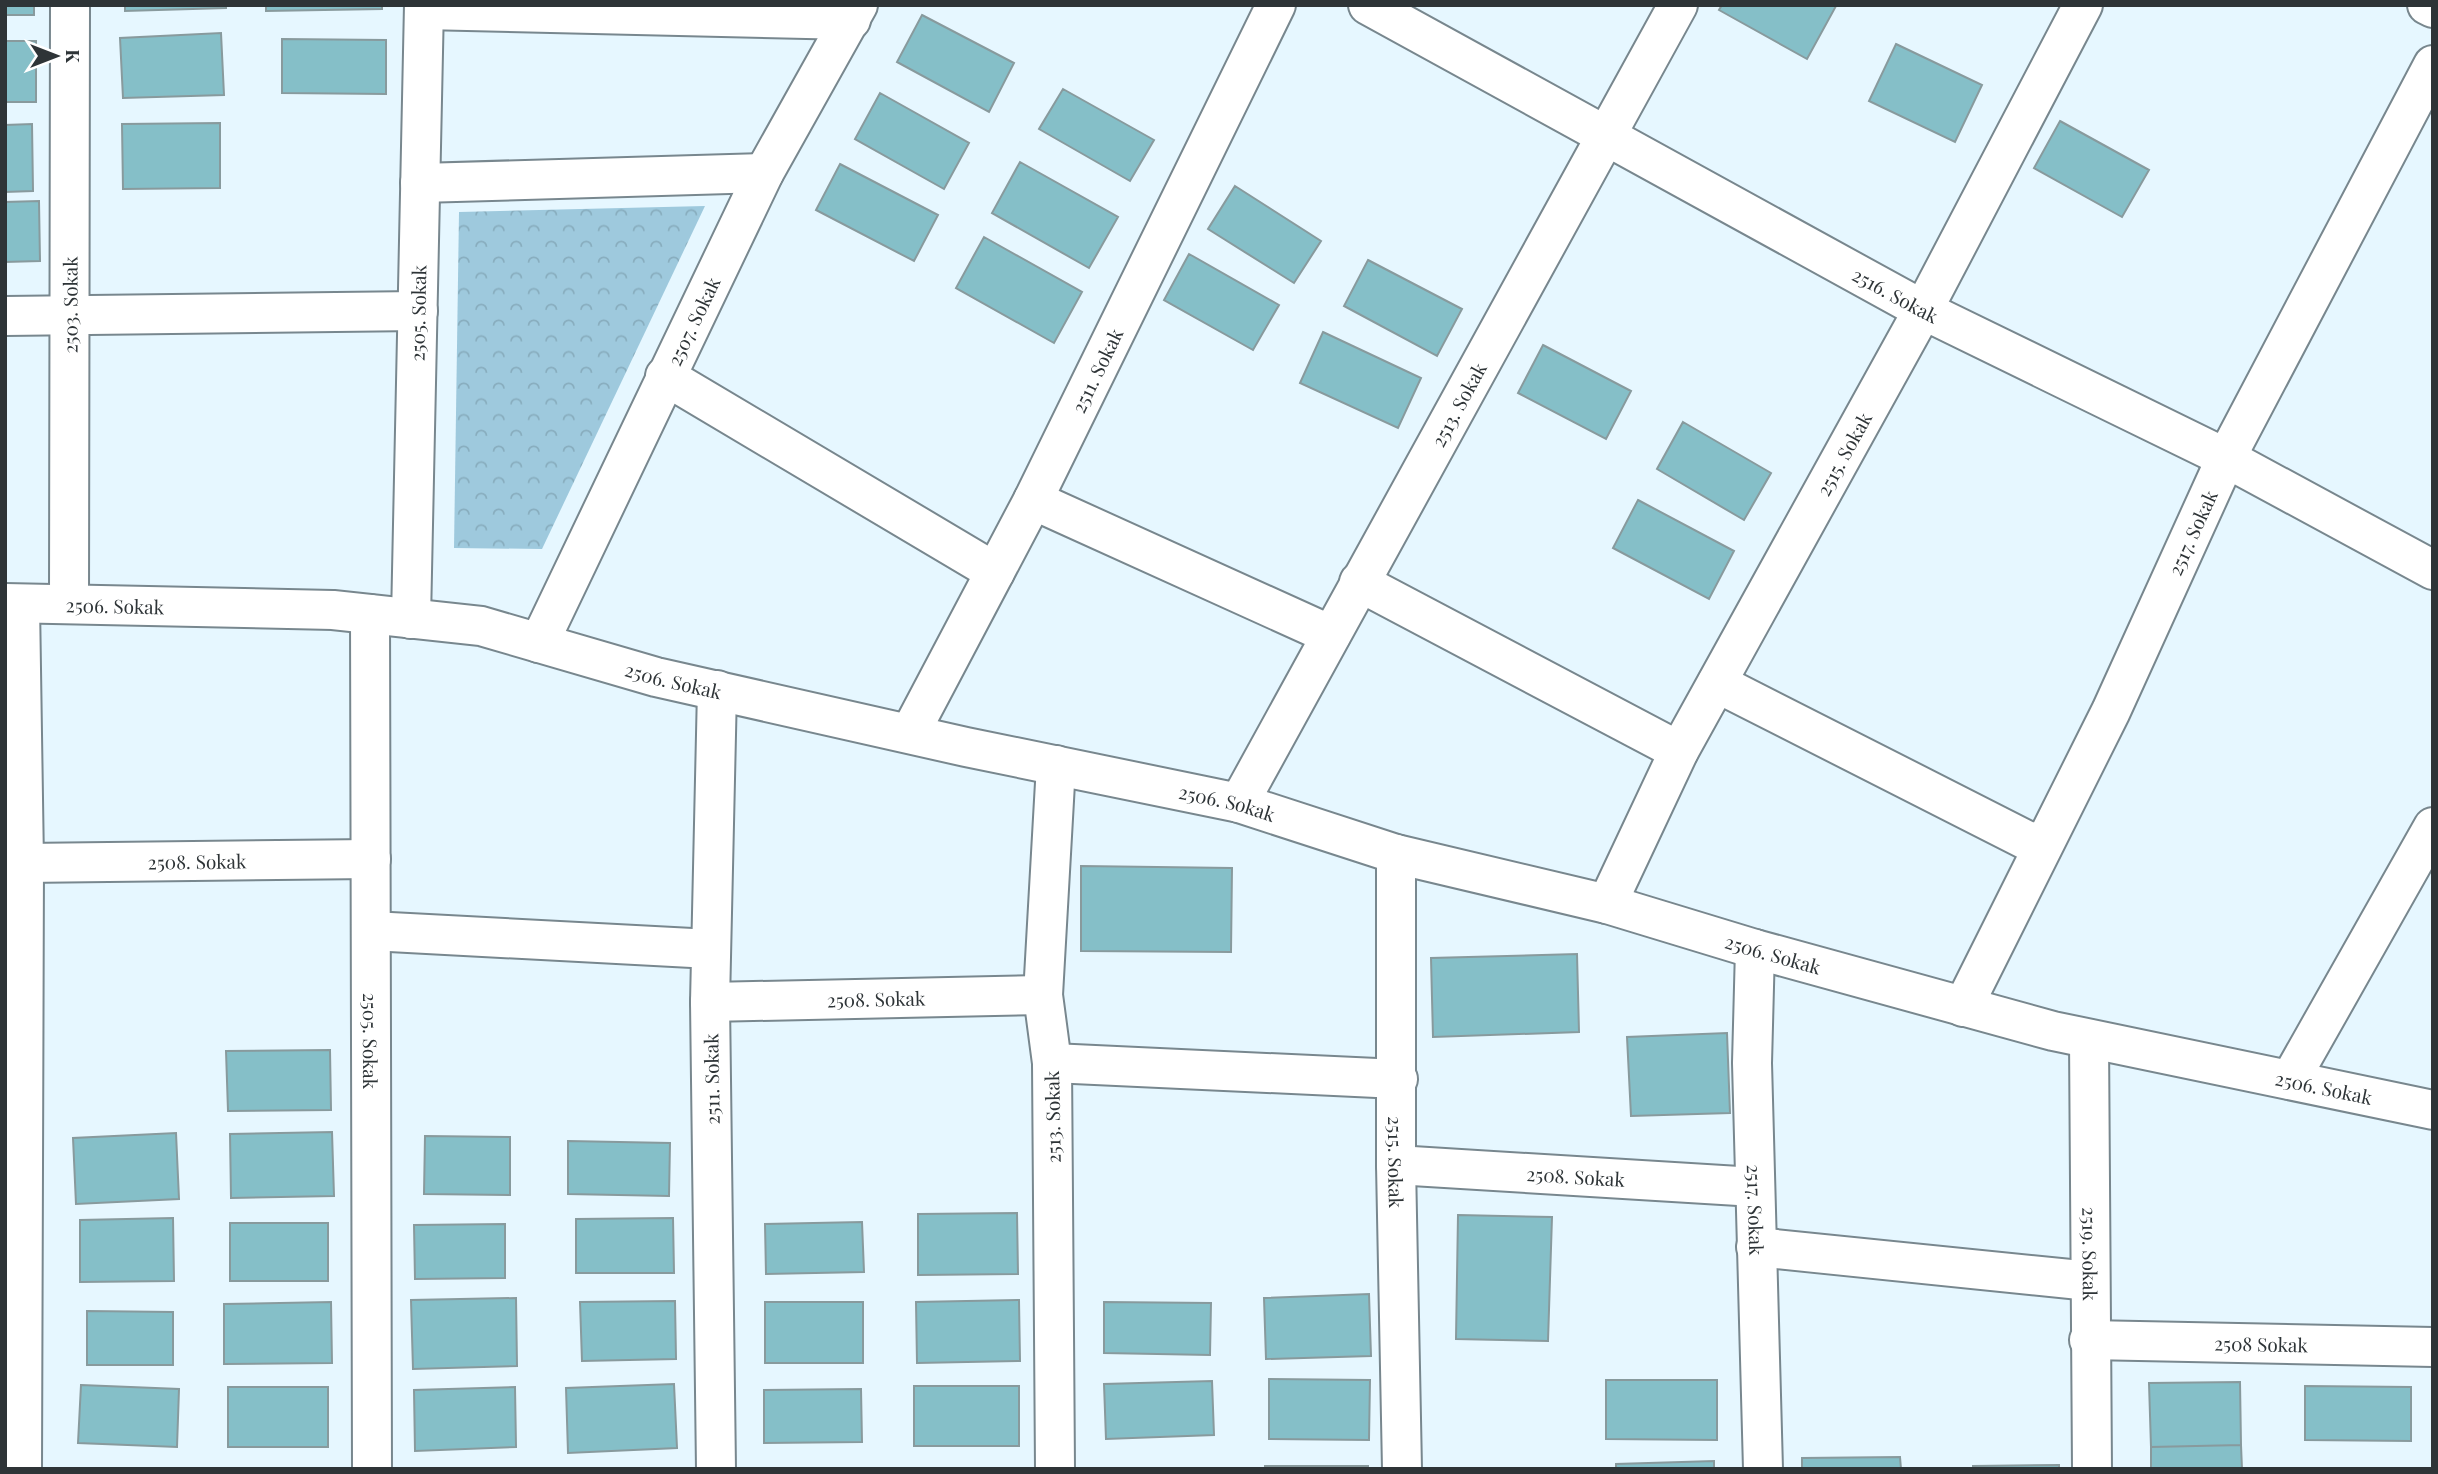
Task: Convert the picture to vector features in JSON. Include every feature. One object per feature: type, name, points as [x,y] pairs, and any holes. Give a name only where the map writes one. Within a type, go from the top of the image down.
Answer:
[{"type":"street","name":"2503. Sokak","points":[[69,604],[70,5]]},
{"type":"street","name":"2511. Sokak","points":[[910,733],[1033,500],[1276,5]]},
{"type":"street","name":"2516. Sokak","points":[[1368,5],[1923,310],[2226,458],[2433,570]]},
{"type":"street","name":"2513. Sokak","points":[[1239,803],[1678,5]]},
{"type":"street","name":"2515. Sokak","points":[[1607,904],[1679,751],[1923,310],[2083,5]]},
{"type":"street","points":[[2427,5],[2433,8]]},
{"type":"street","points":[[424,8],[855,13]]},
{"type":"street","name":"2505. Sokak","points":[[411,619],[424,8]]},
{"type":"street","name":"2507. Sokak","points":[[538,643],[764,173],[855,13]]},
{"type":"street","name":"2517. Sokak","points":[[1963,1007],[2111,711],[2226,458],[2433,65]]},
{"type":"street","points":[[420,183],[764,173]]},
{"type":"street","points":[[5,316],[418,311]]},
{"type":"street","points":[[665,376],[995,572]]},
{"type":"street","points":[[1033,500],[1331,635]]},
{"type":"street","points":[[1359,582],[1679,751]]},
{"type":"street","points":[[13,603],[23,863],[14,1079],[22,1469]]},
{"type":"street","name":"2506. Sokak","points":[[13,603],[333,610],[481,626],[656,677],[1239,803],[1396,854],[1607,904],[1755,949],[2089,1039],[2433,1110]]},
{"type":"street","name":"2505. Sokak","points":[[370,614],[372,1469]]},
{"type":"street","points":[[1717,683],[2042,848]]},
{"type":"street","name":"2511. Sokak","points":[[716,1469],[710,1002],[717,690]]},
{"type":"street","name":"2513. Sokak","points":[[1055,1469],[1052,1063],[1043,995],[1056,765]]},
{"type":"street","points":[[2290,1080],[2433,827]]},
{"type":"street","name":"2515. Sokak","points":[[1396,854],[1396,1165],[1402,1469]]},
{"type":"street","name":"2508. Sokak","points":[[23,863],[371,859]]},
{"type":"street","points":[[371,931],[711,949]]},
{"type":"street","name":"2517. Sokak","points":[[1755,949],[1752,1063],[1763,1469]]},
{"type":"street","name":"2508. Sokak","points":[[710,1002],[1043,995]]},
{"type":"street","name":"2519. Sokak","points":[[2089,1039],[2092,1469]]},
{"type":"street","points":[[1052,1063],[1398,1079]]},
{"type":"street","name":"2508. Sokak","points":[[1396,1165],[1755,1187]]},
{"type":"street","points":[[1756,1247],[2090,1281]]},
{"type":"street","name":"2508 Sokak","points":[[2089,1340],[2433,1347]]},
{"type":"green space","points":[[705,206],[542,549],[454,548],[459,212]]},
{"type":"building","points":[[5,5],[34,5],[34,15],[5,15]]},
{"type":"building","points":[[125,5],[226,5],[226,8],[125,11]]},
{"type":"building","points":[[266,5],[382,5],[382,9],[266,11]]},
{"type":"building","points":[[1722,5],[1836,6],[1807,59],[1719,10]]},
{"type":"building","points":[[922,15],[1014,63],[989,112],[897,62]]},
{"type":"building","points":[[221,33],[224,95],[123,98],[120,38]]},
{"type":"building","points":[[282,39],[386,40],[386,94],[282,93]]},
{"type":"building","points":[[5,41],[36,41],[36,102],[5,102]]},
{"type":"building","points":[[1896,44],[1982,85],[1955,142],[1869,101]]},
{"type":"building","points":[[1063,89],[1154,140],[1130,181],[1039,129]]},
{"type":"building","points":[[880,93],[969,143],[944,189],[855,139]]},
{"type":"building","points":[[2060,121],[2149,170],[2122,217],[2034,168]]},
{"type":"building","points":[[220,123],[220,188],[123,189],[122,124]]},
{"type":"building","points":[[32,124],[33,191],[5,192],[5,125]]},
{"type":"building","points":[[1020,162],[1118,217],[1089,268],[992,213]]},
{"type":"building","points":[[840,164],[938,215],[914,261],[816,210]]},
{"type":"building","points":[[1235,186],[1321,241],[1294,283],[1208,229]]},
{"type":"building","points":[[39,201],[40,261],[5,262],[5,202]]},
{"type":"building","points":[[984,237],[1082,292],[1054,343],[956,288]]},
{"type":"building","points":[[1189,254],[1279,305],[1253,350],[1164,300]]},
{"type":"building","points":[[1368,260],[1462,309],[1437,356],[1344,306]]},
{"type":"building","points":[[1323,332],[1421,378],[1398,428],[1300,383]]},
{"type":"building","points":[[1543,345],[1631,391],[1606,439],[1518,393]]},
{"type":"building","points":[[1683,422],[1771,473],[1744,520],[1657,469]]},
{"type":"building","points":[[1638,500],[1734,551],[1709,599],[1613,548]]},
{"type":"building","points":[[1081,866],[1232,868],[1231,952],[1081,951]]},
{"type":"building","points":[[1577,954],[1579,1032],[1433,1037],[1431,958]]},
{"type":"building","points":[[1727,1033],[1730,1113],[1631,1116],[1627,1037]]},
{"type":"building","points":[[330,1050],[331,1110],[228,1111],[226,1051]]},
{"type":"building","points":[[332,1132],[334,1196],[231,1198],[230,1134]]},
{"type":"building","points":[[176,1133],[179,1199],[76,1204],[73,1138]]},
{"type":"building","points":[[425,1136],[510,1137],[510,1195],[424,1194]]},
{"type":"building","points":[[568,1141],[670,1143],[669,1196],[568,1194]]},
{"type":"building","points":[[1017,1213],[1018,1274],[918,1275],[918,1214]]},
{"type":"building","points":[[1458,1215],[1552,1217],[1548,1341],[1456,1339]]},
{"type":"building","points":[[173,1218],[174,1281],[80,1282],[80,1220]]},
{"type":"building","points":[[673,1218],[674,1273],[576,1273],[576,1219]]},
{"type":"building","points":[[862,1222],[864,1272],[766,1274],[765,1224]]},
{"type":"building","points":[[230,1223],[328,1223],[328,1281],[230,1281]]},
{"type":"building","points":[[505,1224],[505,1278],[415,1279],[414,1225]]},
{"type":"building","points":[[1369,1294],[1371,1356],[1266,1359],[1264,1298]]},
{"type":"building","points":[[516,1298],[517,1366],[413,1369],[411,1300]]},
{"type":"building","points":[[1019,1300],[1020,1361],[917,1363],[916,1302]]},
{"type":"building","points":[[675,1301],[676,1359],[582,1361],[580,1302]]},
{"type":"building","points":[[331,1302],[332,1363],[224,1364],[224,1304]]},
{"type":"building","points":[[765,1302],[863,1302],[863,1363],[765,1363]]},
{"type":"building","points":[[1104,1302],[1211,1303],[1210,1355],[1104,1353]]},
{"type":"building","points":[[87,1311],[173,1312],[173,1365],[87,1365]]},
{"type":"building","points":[[1269,1379],[1370,1380],[1369,1440],[1269,1439]]},
{"type":"building","points":[[1606,1380],[1717,1380],[1717,1440],[1606,1439]]},
{"type":"building","points":[[1212,1381],[1214,1435],[1106,1439],[1104,1384]]},
{"type":"building","points":[[2240,1382],[2241,1445],[2151,1447],[2149,1383]]},
{"type":"building","points":[[674,1384],[677,1448],[568,1453],[566,1388]]},
{"type":"building","points":[[81,1385],[179,1389],[177,1447],[78,1443]]},
{"type":"building","points":[[914,1386],[1019,1386],[1019,1446],[914,1446]]},
{"type":"building","points":[[2305,1386],[2411,1387],[2411,1441],[2305,1440]]},
{"type":"building","points":[[228,1387],[328,1387],[328,1447],[228,1447]]},
{"type":"building","points":[[515,1387],[516,1447],[415,1451],[414,1390]]},
{"type":"building","points":[[861,1389],[862,1442],[764,1443],[764,1390]]},
{"type":"building","points":[[2241,1445],[2242,1469],[2151,1469],[2151,1447]]},
{"type":"building","points":[[1900,1457],[1901,1469],[1802,1469],[1802,1458]]},
{"type":"building","points":[[1714,1461],[1714,1469],[1616,1469],[1616,1464]]},
{"type":"building","points":[[2059,1465],[2059,1469],[1973,1469],[1973,1466]]},
{"type":"building","points":[[1265,1466],[1368,1466],[1368,1469],[1265,1469]]}]
